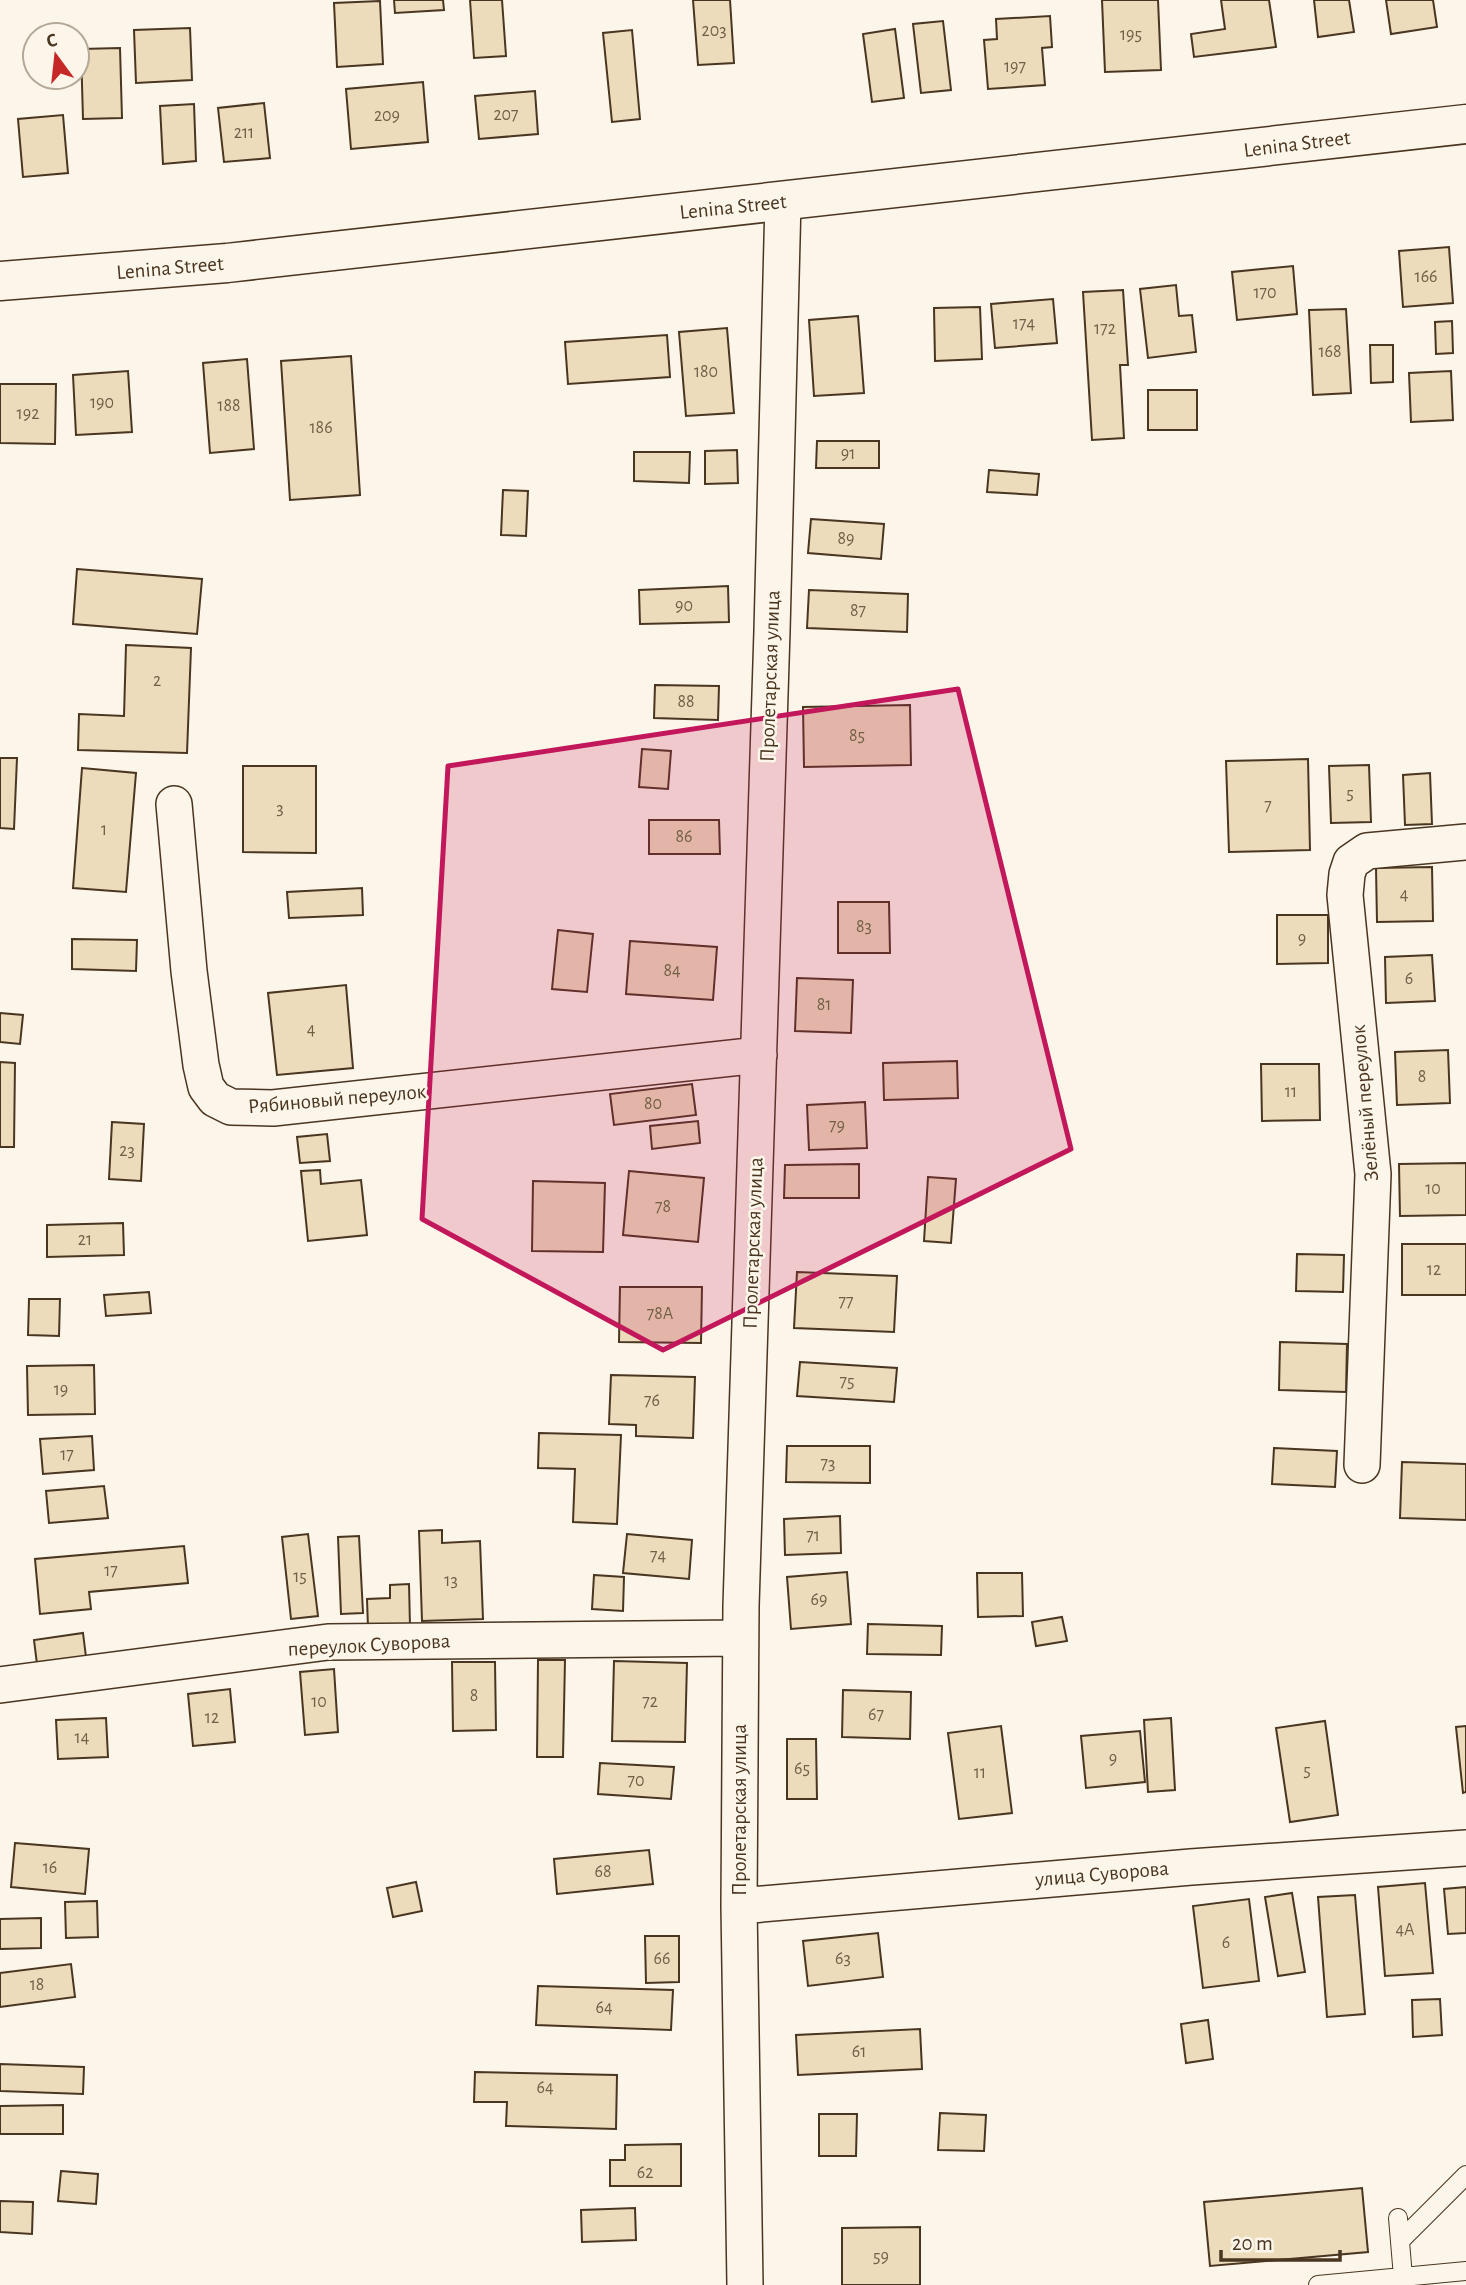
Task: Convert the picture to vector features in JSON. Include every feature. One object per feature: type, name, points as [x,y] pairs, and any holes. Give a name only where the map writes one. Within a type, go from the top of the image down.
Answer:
[{"type":"street","name":"Lenina Street","points":[[0,281],[227,263],[1466,124]]},
{"type":"street","name":"Пролетарская улица","points":[[745,2285],[739,1906],[740,1638],[783,201]]},
{"type":"street","name":"Рябиновый переулок","points":[[174,804],[189,971],[201,1065],[206,1087],[215,1098],[230,1107],[273,1108],[759,1055]]},
{"type":"street","name":"Зелёный переулок","points":[[1362,1465],[1373,1174],[1345,895],[1347,874],[1351,862],[1367,851],[1466,842]]},
{"type":"street","name":"переулок Суворова","points":[[0,1685],[328,1642],[740,1638]]},
{"type":"street","name":"улица Суворова","points":[[739,1906],[1191,1867],[1466,1849]]},
{"type":"lane","points":[[1400,2241],[1466,2175]]},
{"type":"lane","points":[[1398,2218],[1403,2277]]},
{"type":"lane","points":[[1318,2285],[1466,2271]]},
{"type":"highlighted area","points":[[958,689],[1071,1149],[663,1350],[422,1219],[448,766]]},
{"type":"building","points":[[394,0],[443,0],[444,10],[395,13]]},
{"type":"building","points":[[470,0],[502,0],[506,56],[474,58]]},
{"type":"building","points":[[693,0],[730,0],[734,63],[698,65]]},
{"type":"building","points":[[1102,0],[1158,0],[1161,70],[1105,72]]},
{"type":"building","points":[[1221,0],[1269,0],[1276,47],[1194,57],[1191,34],[1225,29]]},
{"type":"building","points":[[1314,0],[1349,0],[1354,32],[1318,37]]},
{"type":"building","points":[[1386,0],[1433,0],[1437,27],[1391,34]]},
{"type":"building","points":[[380,1],[383,64],[337,67],[334,3]]},
{"type":"building","points":[[1050,16],[1052,47],[1042,48],[1045,85],[988,89],[984,40],[997,39],[996,19]]},
{"type":"building","points":[[943,21],[951,90],[921,93],[913,24]]},
{"type":"building","points":[[190,28],[192,80],[136,83],[134,30]]},
{"type":"building","points":[[895,29],[904,98],[872,102],[863,34]]},
{"type":"building","points":[[632,30],[640,119],[612,122],[603,33]]},
{"type":"building","points":[[120,48],[122,118],[83,119],[82,91],[91,91],[91,49]]},
{"type":"building","points":[[423,82],[428,142],[351,149],[346,89]]},
{"type":"building","points":[[535,91],[538,134],[479,139],[475,96]]},
{"type":"building","points":[[264,103],[270,158],[224,162],[218,108]]},
{"type":"building","points":[[194,104],[196,161],[163,164],[160,106]]},
{"type":"building","points":[[63,115],[68,173],[23,177],[18,119]]},
{"type":"building","points":[[1449,247],[1453,303],[1403,307],[1399,251]]},
{"type":"building","points":[[1293,266],[1297,314],[1237,320],[1232,272]]},
{"type":"building","points":[[1176,285],[1179,316],[1192,315],[1196,352],[1148,358],[1140,289]]},
{"type":"building","points":[[1123,290],[1128,365],[1120,365],[1124,438],[1092,440],[1083,292]]},
{"type":"building","points":[[1053,299],[1057,343],[995,348],[991,304]]},
{"type":"building","points":[[980,307],[982,359],[935,361],[934,308]]},
{"type":"building","points":[[1346,309],[1351,393],[1313,395],[1309,310]]},
{"type":"building","points":[[858,316],[864,393],[814,396],[809,320]]},
{"type":"building","points":[[1452,321],[1453,353],[1436,354],[1435,322]]},
{"type":"building","points":[[727,328],[734,413],[686,416],[679,332]]},
{"type":"building","points":[[667,335],[670,377],[568,384],[565,342]]},
{"type":"building","points":[[1370,345],[1393,345],[1393,382],[1371,383]]},
{"type":"building","points":[[351,356],[360,495],[290,500],[281,361]]},
{"type":"building","points":[[247,359],[254,449],[210,453],[203,363]]},
{"type":"building","points":[[128,371],[132,432],[76,435],[73,375]]},
{"type":"building","points":[[1451,371],[1453,420],[1411,422],[1409,373]]},
{"type":"building","points":[[0,384],[56,384],[55,444],[0,443]]},
{"type":"building","points":[[1148,390],[1197,390],[1197,430],[1148,430]]},
{"type":"building","points":[[817,441],[879,441],[879,468],[816,468]]},
{"type":"building","points":[[737,450],[738,483],[705,484],[705,451]]},
{"type":"building","points":[[634,452],[690,452],[689,483],[634,481]]},
{"type":"building","points":[[989,470],[1039,474],[1037,495],[987,492]]},
{"type":"building","points":[[503,490],[528,491],[526,536],[501,535]]},
{"type":"building","points":[[811,519],[884,524],[881,559],[808,553]]},
{"type":"building","points":[[77,569],[202,579],[197,634],[73,624]]},
{"type":"building","points":[[728,586],[729,622],[640,624],[639,590]]},
{"type":"building","points":[[809,590],[908,594],[907,632],[807,628]]},
{"type":"building","points":[[126,645],[191,648],[187,753],[78,750],[79,714],[124,716]]},
{"type":"building","points":[[655,685],[719,686],[718,720],[654,718]]},
{"type":"building","points":[[910,705],[911,765],[804,767],[803,707]]},
{"type":"building","points":[[642,749],[671,751],[668,789],[639,787]]},
{"type":"building","points":[[0,758],[17,758],[14,829],[0,828]]},
{"type":"building","points":[[1308,759],[1310,850],[1229,852],[1226,761]]},
{"type":"building","points":[[1369,765],[1371,822],[1331,823],[1329,766]]},
{"type":"building","points":[[243,766],[316,766],[316,853],[243,852]]},
{"type":"building","points":[[82,768],[136,773],[126,892],[73,888]]},
{"type":"building","points":[[1430,773],[1432,824],[1405,825],[1403,775]]},
{"type":"building","points":[[649,820],[719,820],[720,854],[649,854]]},
{"type":"building","points":[[1432,867],[1433,921],[1377,922],[1376,868]]},
{"type":"building","points":[[362,888],[363,915],[289,918],[287,892]]},
{"type":"building","points":[[838,902],[889,902],[890,953],[838,953]]},
{"type":"building","points":[[1277,915],[1328,915],[1328,963],[1277,964]]},
{"type":"building","points":[[558,930],[593,934],[587,992],[552,989]]},
{"type":"building","points":[[72,939],[137,940],[136,971],[72,969]]},
{"type":"building","points":[[630,941],[717,947],[713,1000],[626,994]]},
{"type":"building","points":[[1432,955],[1435,1001],[1386,1003],[1385,957]]},
{"type":"building","points":[[797,978],[853,980],[851,1033],[795,1031]]},
{"type":"building","points":[[346,985],[353,1068],[277,1075],[268,993]]},
{"type":"building","points":[[0,1013],[23,1015],[20,1044],[0,1042]]},
{"type":"building","points":[[1448,1050],[1450,1103],[1397,1105],[1395,1052]]},
{"type":"building","points":[[957,1061],[958,1098],[884,1100],[883,1063]]},
{"type":"building","points":[[0,1062],[15,1063],[14,1147],[0,1147]]},
{"type":"building","points":[[1261,1064],[1319,1064],[1320,1120],[1262,1121]]},
{"type":"building","points":[[692,1084],[696,1115],[614,1125],[610,1094]]},
{"type":"building","points":[[865,1102],[867,1148],[809,1150],[807,1105]]},
{"type":"building","points":[[698,1121],[700,1143],[652,1149],[650,1126]]},
{"type":"building","points":[[112,1122],[144,1124],[141,1181],[109,1179]]},
{"type":"building","points":[[327,1134],[330,1161],[300,1163],[297,1137]]},
{"type":"building","points":[[1466,1163],[1466,1215],[1400,1216],[1399,1164]]},
{"type":"building","points":[[859,1164],[859,1198],[784,1198],[785,1165]]},
{"type":"building","points":[[320,1170],[321,1184],[361,1180],[367,1235],[308,1241],[301,1171]]},
{"type":"building","points":[[629,1171],[704,1178],[698,1242],[623,1235]]},
{"type":"building","points":[[928,1177],[956,1179],[951,1243],[924,1241]]},
{"type":"building","points":[[533,1181],[605,1183],[603,1252],[532,1251]]},
{"type":"building","points":[[123,1223],[124,1255],[47,1257],[47,1225]]},
{"type":"building","points":[[1402,1244],[1466,1244],[1466,1295],[1402,1295]]},
{"type":"building","points":[[1297,1254],[1344,1255],[1343,1292],[1296,1291]]},
{"type":"building","points":[[797,1272],[897,1276],[894,1332],[794,1328]]},
{"type":"building","points":[[620,1287],[702,1287],[701,1343],[619,1342]]},
{"type":"building","points":[[149,1292],[151,1313],[106,1316],[104,1295]]},
{"type":"building","points":[[29,1299],[60,1299],[59,1336],[28,1335]]},
{"type":"building","points":[[1280,1342],[1347,1344],[1346,1392],[1279,1390]]},
{"type":"building","points":[[800,1362],[897,1368],[894,1402],[797,1396]]},
{"type":"building","points":[[94,1365],[95,1414],[28,1415],[27,1366]]},
{"type":"building","points":[[611,1375],[695,1377],[693,1438],[636,1436],[636,1425],[609,1424]]},
{"type":"building","points":[[539,1433],[621,1435],[617,1524],[573,1522],[575,1469],[538,1468]]},
{"type":"building","points":[[92,1436],[94,1470],[43,1474],[40,1439]]},
{"type":"building","points":[[787,1446],[870,1446],[870,1483],[786,1482]]},
{"type":"building","points":[[1274,1448],[1337,1451],[1335,1487],[1272,1484]]},
{"type":"building","points":[[1402,1462],[1466,1464],[1466,1520],[1400,1518]]},
{"type":"building","points":[[104,1486],[108,1518],[49,1523],[46,1491]]},
{"type":"building","points":[[840,1516],[841,1553],[785,1555],[784,1519]]},
{"type":"building","points":[[442,1530],[442,1543],[480,1541],[483,1619],[422,1621],[419,1531]]},
{"type":"building","points":[[308,1534],[318,1616],[291,1619],[282,1537]]},
{"type":"building","points":[[627,1534],[692,1540],[689,1579],[623,1573]]},
{"type":"building","points":[[359,1536],[363,1613],[341,1614],[338,1537]]},
{"type":"building","points":[[184,1546],[188,1583],[89,1592],[91,1609],[40,1614],[35,1559]]},
{"type":"building","points":[[847,1572],[851,1624],[791,1629],[787,1577]]},
{"type":"building","points":[[977,1573],[1022,1573],[1023,1616],[978,1617]]},
{"type":"building","points":[[594,1575],[624,1577],[623,1611],[592,1609]]},
{"type":"building","points":[[409,1584],[410,1626],[368,1628],[367,1599],[390,1598],[390,1585]]},
{"type":"building","points":[[1062,1617],[1067,1641],[1036,1646],[1032,1622]]},
{"type":"building","points":[[868,1624],[942,1626],[941,1655],[867,1654]]},
{"type":"building","points":[[83,1633],[87,1665],[38,1672],[34,1640]]},
{"type":"building","points":[[538,1660],[565,1660],[563,1757],[537,1757]]},
{"type":"building","points":[[614,1661],[687,1663],[685,1742],[612,1741]]},
{"type":"building","points":[[452,1662],[495,1662],[496,1730],[453,1731]]},
{"type":"building","points":[[334,1669],[338,1732],[305,1735],[300,1672]]},
{"type":"building","points":[[230,1689],[235,1742],[193,1746],[188,1694]]},
{"type":"building","points":[[843,1690],[911,1692],[910,1739],[842,1737]]},
{"type":"building","points":[[106,1718],[108,1757],[58,1759],[56,1720]]},
{"type":"building","points":[[1171,1718],[1175,1790],[1148,1792],[1144,1720]]},
{"type":"building","points":[[1325,1721],[1338,1815],[1290,1822],[1276,1728]]},
{"type":"building","points":[[1001,1726],[1012,1813],[959,1819],[948,1733]]},
{"type":"building","points":[[1466,1726],[1466,1792],[1463,1793],[1456,1727]]},
{"type":"building","points":[[1140,1731],[1145,1782],[1086,1788],[1081,1736]]},
{"type":"building","points":[[787,1739],[816,1739],[817,1799],[787,1799]]},
{"type":"building","points":[[600,1763],[674,1767],[671,1799],[598,1794]]},
{"type":"building","points":[[15,1843],[89,1849],[85,1894],[11,1887]]},
{"type":"building","points":[[649,1850],[653,1884],[557,1894],[554,1859]]},
{"type":"building","points":[[416,1882],[422,1911],[393,1917],[387,1888]]},
{"type":"building","points":[[1425,1883],[1433,1973],[1385,1976],[1378,1887]]},
{"type":"building","points":[[1466,1887],[1466,1933],[1448,1934],[1444,1889]]},
{"type":"building","points":[[1292,1893],[1305,1972],[1278,1976],[1265,1897]]},
{"type":"building","points":[[1355,1895],[1365,2014],[1327,2017],[1318,1897]]},
{"type":"building","points":[[1249,1899],[1259,1981],[1203,1988],[1193,1906]]},
{"type":"building","points":[[97,1901],[98,1937],[66,1938],[65,1902]]},
{"type":"building","points":[[41,1918],[41,1948],[0,1949],[0,1919]]},
{"type":"building","points":[[878,1933],[883,1977],[808,1986],[803,1941]]},
{"type":"building","points":[[645,1936],[679,1936],[679,1982],[646,1983]]},
{"type":"building","points":[[71,1964],[75,1997],[0,2007],[0,1973]]},
{"type":"building","points":[[538,1986],[673,1990],[671,2030],[536,2025]]},
{"type":"building","points":[[1440,1999],[1442,2035],[1413,2037],[1412,2000]]},
{"type":"building","points":[[1208,2020],[1213,2059],[1186,2063],[1181,2024]]},
{"type":"building","points":[[920,2029],[922,2069],[798,2075],[796,2035]]},
{"type":"building","points":[[0,2064],[84,2067],[83,2094],[0,2091]]},
{"type":"building","points":[[475,2072],[617,2075],[616,2129],[506,2126],[507,2102],[474,2102]]},
{"type":"building","points":[[63,2105],[63,2134],[0,2134],[0,2106]]},
{"type":"building","points":[[940,2113],[986,2115],[984,2151],[938,2150]]},
{"type":"building","points":[[819,2114],[857,2114],[856,2156],[819,2156]]},
{"type":"building","points":[[681,2144],[681,2186],[610,2186],[610,2160],[625,2160],[625,2145]]},
{"type":"building","points":[[61,2171],[98,2174],[96,2204],[58,2201]]},
{"type":"building","points":[[1362,2188],[1368,2252],[1210,2266],[1204,2202]]},
{"type":"building","points":[[0,2201],[33,2202],[32,2234],[0,2232]]},
{"type":"building","points":[[635,2208],[636,2240],[582,2242],[581,2210]]},
{"type":"building","points":[[920,2227],[920,2285],[842,2285],[842,2228]]}]
